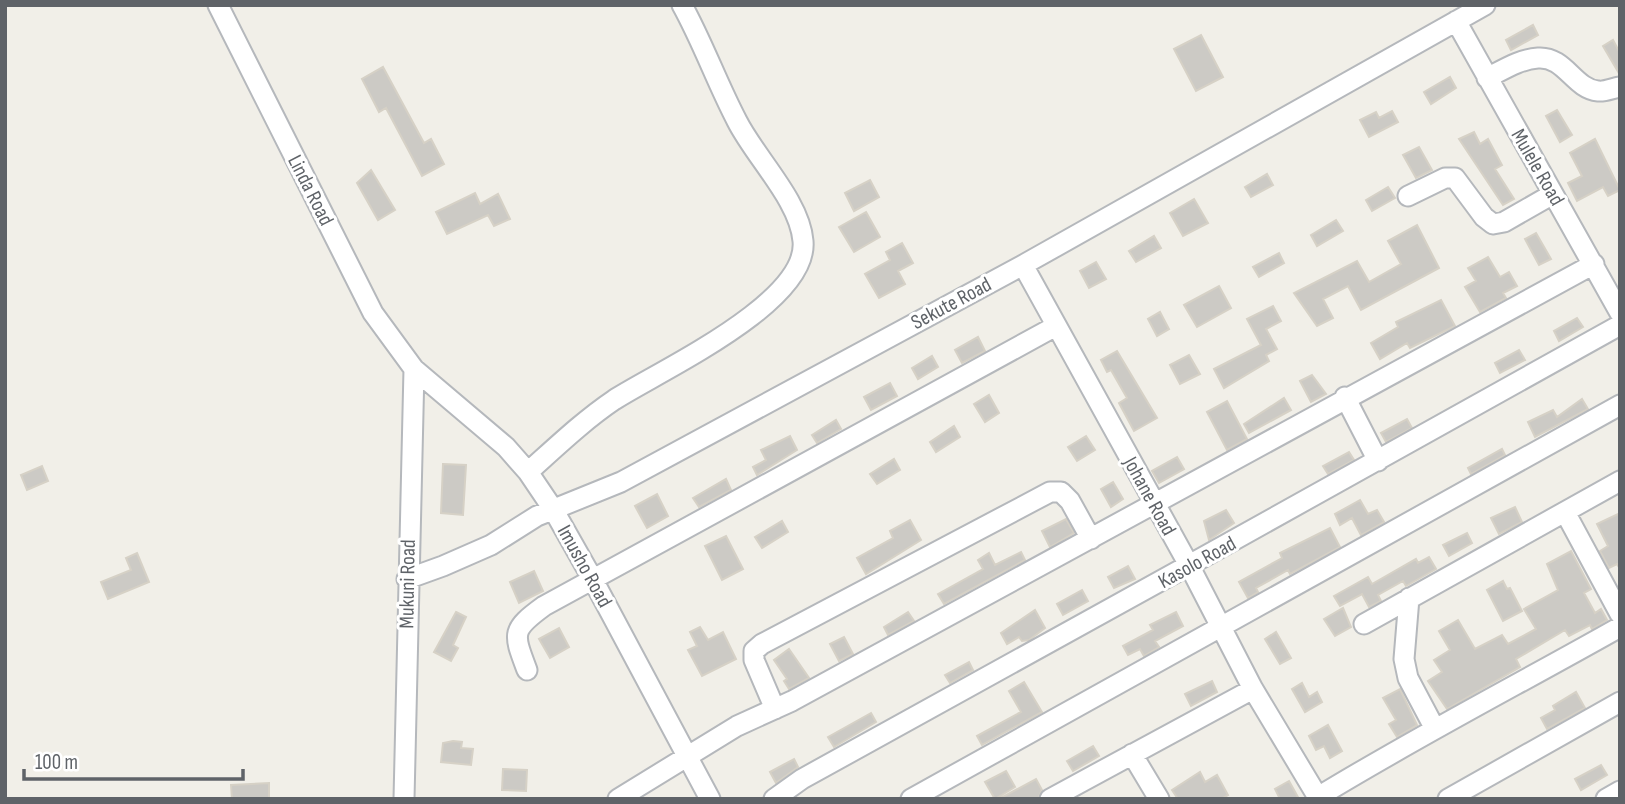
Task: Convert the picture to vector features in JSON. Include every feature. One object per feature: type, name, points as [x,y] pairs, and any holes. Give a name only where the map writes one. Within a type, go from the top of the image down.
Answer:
[{"type":"street","name":"Linda Road","points":[[218,5],[373,313],[414,369]]},
{"type":"street","points":[[528,472],[615,399],[671,369],[745,321],[789,282],[800,264],[804,243],[800,224],[737,122],[709,54],[682,5]]},
{"type":"street","name":"Sekute Road","points":[[407,579],[491,545],[554,509],[621,481],[1023,265],[1485,5]]},
{"type":"street","name":"Mulele Road","points":[[1456,21],[1620,313]]},
{"type":"street","points":[[1487,78],[1514,64],[1539,57],[1560,63],[1584,87],[1599,91],[1620,87]]},
{"type":"street","points":[[1408,196],[1445,178],[1455,178],[1483,217],[1493,225],[1504,222],[1553,194]]},
{"type":"street","points":[[618,799],[686,756],[1091,539],[1345,397],[1594,264]]},
{"type":"street","name":"Johane Road","points":[[1023,265],[1190,567],[1253,689],[1318,798]]},
{"type":"street","name":"Kasolo Road","points":[[774,799],[802,779],[1013,661],[1190,567],[1620,325]]},
{"type":"street","points":[[527,670],[515,635],[520,624],[544,606],[1056,326]]},
{"type":"street","name":"Imusho Road","points":[[414,369],[506,447],[554,509],[710,799]]},
{"type":"street","name":"Mukuni Road","points":[[404,799],[407,579],[414,369]]},
{"type":"street","points":[[1345,397],[1377,461]]},
{"type":"street","points":[[911,799],[1620,405]]},
{"type":"street","points":[[1364,624],[1620,481]]},
{"type":"street","points":[[775,709],[754,660],[754,651],[762,644],[1050,492],[1061,492],[1070,500],[1091,539]]},
{"type":"street","points":[[1565,512],[1620,614]]},
{"type":"street","points":[[1409,598],[1404,659],[1408,678],[1436,729]]},
{"type":"street","points":[[1318,798],[1620,627]]},
{"type":"street","points":[[1050,799],[1253,689]]},
{"type":"street","points":[[1448,799],[1620,702]]},
{"type":"street","points":[[1132,754],[1159,799]]},
{"type":"street","points":[[1606,799],[1620,791]]},
{"type":"building","points":[[1533,25],[1538,35],[1511,50],[1506,40]]},
{"type":"building","points":[[1201,35],[1223,77],[1196,91],[1174,49]]},
{"type":"building","points":[[1613,40],[1620,53],[1620,75],[1603,46]]},
{"type":"building","points":[[383,67],[424,143],[431,139],[444,164],[422,176],[386,108],[379,112],[362,79]]},
{"type":"building","points":[[1450,77],[1456,88],[1431,104],[1424,92]]},
{"type":"building","points":[[1557,110],[1572,135],[1560,142],[1546,116]]},
{"type":"building","points":[[1392,111],[1398,122],[1369,137],[1360,120],[1376,112],[1379,118]]},
{"type":"building","points":[[1474,132],[1480,144],[1488,139],[1502,165],[1495,169],[1514,199],[1503,205],[1459,139]]},
{"type":"building","points":[[1595,139],[1620,190],[1608,196],[1603,187],[1577,201],[1568,183],[1582,176],[1570,153]]},
{"type":"building","points":[[1419,147],[1432,170],[1416,178],[1403,155]]},
{"type":"building","points":[[371,170],[395,210],[378,220],[357,183]]},
{"type":"building","points":[[1267,174],[1273,185],[1251,197],[1245,187]]},
{"type":"building","points":[[870,180],[879,197],[854,211],[845,193]]},
{"type":"building","points":[[1388,187],[1395,198],[1372,211],[1366,200]]},
{"type":"building","points":[[475,193],[480,204],[498,194],[510,219],[494,226],[488,215],[447,234],[436,212]]},
{"type":"building","points":[[1194,199],[1208,223],[1183,236],[1170,213]]},
{"type":"building","points":[[866,212],[880,237],[854,252],[839,227]]},
{"type":"building","points":[[1336,220],[1343,231],[1317,246],[1311,235]]},
{"type":"building","points":[[1417,225],[1439,268],[1361,310],[1348,286],[1323,299],[1333,318],[1317,326],[1294,293],[1357,261],[1369,282],[1401,264],[1388,241]]},
{"type":"building","points":[[1536,233],[1551,259],[1539,265],[1525,239]]},
{"type":"building","points":[[1154,236],[1161,248],[1136,262],[1129,251]]},
{"type":"building","points":[[902,243],[913,263],[898,271],[905,284],[879,298],[865,274],[890,260],[886,252]]},
{"type":"building","points":[[1279,253],[1284,263],[1259,277],[1253,267]]},
{"type":"building","points":[[1488,257],[1500,277],[1509,272],[1517,286],[1503,293],[1506,298],[1480,312],[1465,287],[1476,281],[1468,268]]},
{"type":"building","points":[[1096,262],[1106,279],[1089,288],[1080,271]]},
{"type":"building","points":[[1219,286],[1231,308],[1197,327],[1184,305]]},
{"type":"building","points":[[1441,300],[1455,326],[1410,348],[1407,343],[1380,359],[1371,343],[1398,327],[1396,322]]},
{"type":"building","points":[[1273,306],[1281,321],[1266,329],[1277,349],[1266,355],[1269,361],[1224,388],[1214,369],[1261,345],[1247,319]]},
{"type":"building","points":[[1160,312],[1169,329],[1157,336],[1148,319]]},
{"type":"building","points":[[1577,318],[1583,327],[1559,341],[1554,331]]},
{"type":"building","points":[[978,337],[985,351],[962,363],[955,350]]},
{"type":"building","points":[[1519,350],[1525,360],[1500,373],[1495,363]]},
{"type":"building","points":[[1117,351],[1157,418],[1134,431],[1119,403],[1127,398],[1111,370],[1107,372],[1101,360]]},
{"type":"building","points":[[1189,355],[1200,374],[1180,384],[1170,365]]},
{"type":"building","points":[[932,356],[938,367],[918,379],[912,368]]},
{"type":"building","points":[[1312,375],[1326,394],[1311,402],[1300,381]]},
{"type":"building","points":[[890,383],[897,396],[871,410],[864,397]]},
{"type":"building","points":[[989,395],[999,413],[985,422],[974,404]]},
{"type":"building","points":[[1284,398],[1291,410],[1249,433],[1244,424]]},
{"type":"building","points":[[1582,399],[1588,409],[1535,437],[1528,422],[1553,410],[1557,417]]},
{"type":"building","points":[[1227,401],[1247,439],[1227,450],[1207,412]]},
{"type":"building","points":[[1407,419],[1412,428],[1386,442],[1381,433]]},
{"type":"building","points":[[836,420],[841,429],[817,443],[812,435]]},
{"type":"building","points":[[954,426],[960,437],[936,452],[930,442]]},
{"type":"building","points":[[790,436],[797,450],[757,475],[753,467],[766,460],[761,450]]},
{"type":"building","points":[[1086,436],[1095,450],[1077,461],[1068,447]]},
{"type":"building","points":[[1502,449],[1505,455],[1471,474],[1468,468]]},
{"type":"building","points":[[1349,452],[1354,460],[1328,474],[1323,466]]},
{"type":"building","points":[[1177,457],[1184,469],[1159,483],[1152,471]]},
{"type":"building","points":[[894,459],[900,470],[877,484],[870,474]]},
{"type":"building","points":[[443,464],[466,465],[463,515],[441,513]]},
{"type":"building","points":[[42,466],[48,481],[27,490],[21,475]]},
{"type":"building","points":[[726,479],[731,490],[699,507],[693,498]]},
{"type":"building","points":[[1113,482],[1123,499],[1111,507],[1101,489]]},
{"type":"building","points":[[657,494],[668,516],[647,528],[635,506]]},
{"type":"building","points":[[1360,500],[1368,514],[1377,510],[1384,522],[1361,535],[1352,518],[1340,525],[1335,514]]},
{"type":"building","points":[[1515,507],[1522,522],[1499,534],[1491,518]]},
{"type":"building","points":[[1226,510],[1234,523],[1209,540],[1204,521]]},
{"type":"building","points":[[1620,513],[1620,569],[1617,564],[1609,568],[1600,551],[1608,546],[1597,524]]},
{"type":"building","points":[[1066,519],[1074,533],[1050,547],[1042,531]]},
{"type":"building","points":[[910,520],[921,540],[866,574],[857,558],[893,538],[890,531]]},
{"type":"building","points":[[782,521],[788,532],[762,548],[755,537]]},
{"type":"building","points":[[1330,528],[1340,547],[1290,574],[1288,570],[1256,588],[1258,592],[1248,598],[1239,582],[1282,558],[1280,553]]},
{"type":"building","points":[[1467,533],[1472,543],[1449,556],[1443,545]]},
{"type":"building","points":[[726,536],[743,569],[722,580],[705,546]]},
{"type":"building","points":[[1571,551],[1591,589],[1584,593],[1595,613],[1601,609],[1607,620],[1592,629],[1590,625],[1569,636],[1565,630],[1516,659],[1520,667],[1447,709],[1428,681],[1442,672],[1434,660],[1450,650],[1439,631],[1458,620],[1475,649],[1502,635],[1508,644],[1536,629],[1524,609],[1558,590],[1547,564]]},
{"type":"building","points":[[1021,552],[1025,560],[944,604],[938,594],[983,569],[978,560],[989,553],[995,565]]},
{"type":"building","points":[[137,553],[149,582],[108,599],[101,582],[131,570],[126,558]]},
{"type":"building","points":[[1429,557],[1436,569],[1406,586],[1403,581],[1378,595],[1381,601],[1369,607],[1362,594],[1340,606],[1334,596],[1368,577],[1372,584],[1416,559],[1418,563]]},
{"type":"building","points":[[1128,566],[1135,579],[1114,588],[1108,577]]},
{"type":"building","points":[[534,571],[543,591],[519,603],[510,582]]},
{"type":"building","points":[[1503,581],[1507,589],[1510,588],[1522,611],[1503,621],[1487,590]]},
{"type":"building","points":[[1082,590],[1088,601],[1063,615],[1057,604]]},
{"type":"building","points":[[1343,608],[1351,627],[1335,636],[1324,619]]},
{"type":"building","points":[[1035,610],[1045,628],[1029,640],[1022,641],[1019,637],[1007,644],[1001,633]]},
{"type":"building","points":[[456,612],[466,617],[453,645],[458,648],[451,661],[434,652]]},
{"type":"building","points":[[908,612],[914,621],[888,635],[884,627]]},
{"type":"building","points":[[1176,612],[1183,626],[1155,641],[1159,647],[1144,656],[1140,649],[1128,655],[1123,646],[1153,630],[1150,625]]},
{"type":"building","points":[[700,627],[708,640],[723,632],[736,659],[702,676],[688,650],[697,646],[690,632]]},
{"type":"building","points":[[559,628],[569,647],[550,658],[539,639]]},
{"type":"building","points":[[1276,632],[1291,658],[1280,664],[1265,639]]},
{"type":"building","points":[[844,637],[853,654],[839,661],[830,644]]},
{"type":"building","points":[[789,649],[809,678],[789,689],[784,681],[787,679],[774,660]]},
{"type":"building","points":[[969,662],[973,670],[950,683],[945,675]]},
{"type":"building","points":[[1212,681],[1217,692],[1191,706],[1185,694]]},
{"type":"building","points":[[1024,682],[1042,712],[982,745],[977,736],[1021,712],[1009,691]]},
{"type":"building","points":[[1302,683],[1309,697],[1317,692],[1322,702],[1305,712],[1292,689]]},
{"type":"building","points":[[1400,689],[1417,725],[1397,737],[1389,724],[1396,720],[1383,698]]},
{"type":"building","points":[[1576,692],[1585,708],[1547,729],[1541,718],[1555,710],[1553,706]]},
{"type":"building","points":[[871,713],[876,722],[834,747],[828,737]]},
{"type":"building","points":[[1328,725],[1342,751],[1330,758],[1324,746],[1316,750],[1309,736]]},
{"type":"building","points":[[462,742],[461,748],[473,749],[471,765],[441,762],[443,743]]},
{"type":"building","points":[[1093,746],[1099,756],[1073,771],[1067,761]]},
{"type":"building","points":[[794,759],[798,767],[776,783],[770,772]]},
{"type":"building","points":[[1601,765],[1607,775],[1581,790],[1575,779]]},
{"type":"building","points":[[503,769],[527,770],[526,791],[502,790]]},
{"type":"building","points":[[1006,771],[1015,787],[995,799],[985,782]]},
{"type":"building","points":[[1200,772],[1205,782],[1217,775],[1228,795],[1221,799],[1178,799],[1172,790]]},
{"type":"building","points":[[1036,779],[1042,790],[1038,799],[999,799]]},
{"type":"building","points":[[1289,781],[1299,799],[1280,799],[1275,789]]},
{"type":"building","points":[[269,783],[269,799],[232,799],[231,785]]}]
